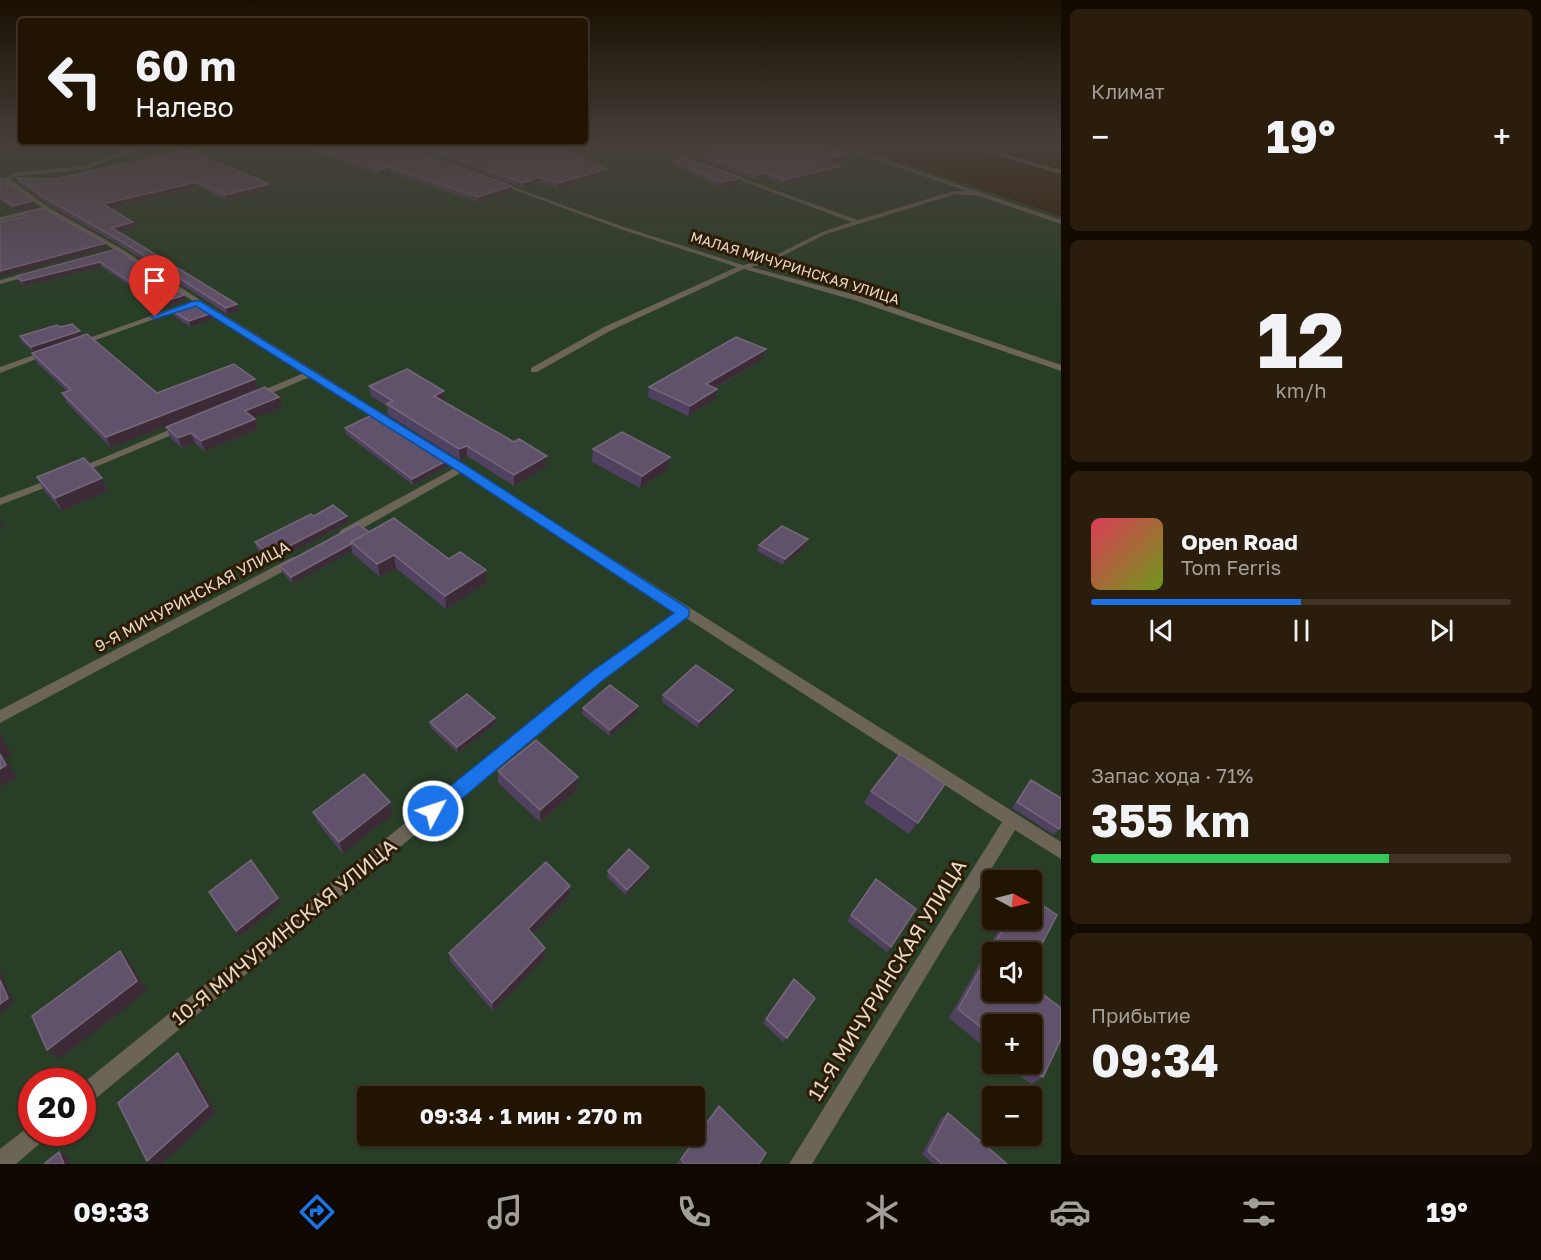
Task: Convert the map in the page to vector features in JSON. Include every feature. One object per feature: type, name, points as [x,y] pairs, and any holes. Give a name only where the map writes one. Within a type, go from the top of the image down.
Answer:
[{"type":"lane","points":[[30,196],[120,250],[197,302],[462,468],[684,613],[1061,851]]},
{"type":"lane","name":"МАЛАЯ МИЧУРИНСКАЯ УЛИЦА","points":[[535,196],[622,228],[743,267],[860,299],[1061,368]]},
{"type":"lane","points":[[789,196],[860,223]]},
{"type":"lane","points":[[534,370],[608,329],[743,267],[768,261],[824,233],[943,196]]},
{"type":"lane","points":[[987,196],[1061,222]]},
{"type":"lane","points":[[0,219],[46,208]]},
{"type":"lane","points":[[109,253],[120,250]]},
{"type":"lane","points":[[0,282],[35,273]]},
{"type":"lane","points":[[65,348],[197,302]]},
{"type":"lane","points":[[0,370],[54,351]]},
{"type":"lane","points":[[246,401],[312,374]]},
{"type":"lane","points":[[0,502],[192,424]]},
{"type":"lane","points":[[331,541],[462,468]]},
{"type":"lane","name":"9-Я МИЧУРИНСКАЯ УЛИЦА","points":[[0,717],[300,557]]},
{"type":"lane","name":"10-Я МИЧУРИНСКАЯ УЛИЦА","points":[[96,1085],[597,676],[684,613]]},
{"type":"lane","name":"11-Я МИЧУРИНСКАЯ УЛИЦА","points":[[800,1164],[1012,820]]},
{"type":"lane","points":[[0,1163],[21,1146]]},
{"type":"green space","points":[[0,196],[1003,196],[1061,216],[1061,1164],[0,1164]]},
{"type":"building","points":[[27,196],[34,201],[13,206],[0,197]]},
{"type":"building","points":[[43,196],[136,196],[103,204],[133,222],[112,228],[237,304],[226,308],[121,241]]},
{"type":"building","points":[[43,208],[106,243],[0,271],[0,222],[27,216],[22,213]]},
{"type":"building","points":[[117,249],[184,295],[161,303],[100,262],[22,281],[16,276]]},
{"type":"building","points":[[194,302],[212,313],[189,321],[171,310]]},
{"type":"building","points":[[72,324],[80,331],[31,347],[20,336],[57,325],[60,327]]},
{"type":"building","points":[[87,334],[157,393],[234,364],[255,379],[106,437],[62,393],[71,390],[32,353]]},
{"type":"building","points":[[736,337],[766,349],[706,384],[717,389],[690,406],[649,387]]},
{"type":"building","points":[[407,369],[444,391],[434,396],[514,442],[519,439],[547,456],[514,475],[467,446],[459,449],[387,404],[393,401],[369,386]]},
{"type":"building","points":[[265,387],[279,397],[245,411],[255,419],[201,441],[191,433],[178,438],[166,427]]},
{"type":"building","points":[[374,414],[448,460],[412,479],[345,428]]},
{"type":"building","points":[[622,432],[670,457],[642,476],[593,449]]},
{"type":"building","points":[[84,458],[102,478],[55,498],[37,477]]},
{"type":"building","points":[[333,505],[347,516],[270,556],[255,542],[311,514],[314,516]]},
{"type":"building","points":[[394,518],[449,559],[460,552],[486,570],[445,596],[394,555],[377,564],[351,542]]},
{"type":"building","points":[[358,524],[369,532],[291,577],[280,566]]},
{"type":"building","points":[[782,526],[808,539],[785,559],[759,545]]},
{"type":"building","points":[[696,665],[733,690],[699,722],[663,695]]},
{"type":"building","points":[[610,685],[638,706],[610,730],[583,708]]},
{"type":"building","points":[[467,694],[495,718],[457,747],[430,722]]},
{"type":"building","points":[[536,740],[578,777],[540,810],[498,771]]},
{"type":"building","points":[[0,754],[6,765],[0,769]]},
{"type":"building","points":[[900,754],[945,784],[918,823],[871,791]]},
{"type":"building","points":[[364,774],[390,802],[339,842],[313,812]]},
{"type":"building","points":[[1031,780],[1061,798],[1061,826],[1059,829],[1017,802]]},
{"type":"building","points":[[629,849],[649,867],[627,890],[608,871]]},
{"type":"building","points":[[251,860],[278,898],[236,931],[209,892]]},
{"type":"building","points":[[546,862],[570,886],[528,929],[545,948],[492,1003],[449,953]]},
{"type":"building","points":[[876,879],[916,909],[891,947],[851,915]]},
{"type":"building","points":[[1042,905],[1057,915],[1042,944],[996,942],[1002,930],[1042,930]]},
{"type":"building","points":[[120,951],[137,981],[47,1050],[32,1016]]},
{"type":"building","points":[[982,966],[982,1002],[1042,1002],[1042,994],[1061,1008],[1061,1039],[1043,1077],[1039,1074],[1042,1074],[1042,1014],[982,1014],[982,1028],[958,1009]]},
{"type":"building","points":[[794,979],[815,998],[787,1038],[766,1019]]},
{"type":"building","points":[[0,980],[8,998],[0,1004]]},
{"type":"building","points":[[178,1053],[208,1106],[147,1161],[118,1103]]},
{"type":"building","points":[[719,1106],[766,1153],[759,1164],[685,1164],[681,1159],[690,1146],[705,1146],[705,1126]]},
{"type":"building","points":[[948,1113],[982,1142],[982,1146],[986,1146],[1007,1164],[942,1164],[928,1151]]},
{"type":"building","points":[[59,1152],[64,1164],[44,1164]]},
{"type":"route","points":[[155,317],[197,302],[462,468],[684,613],[597,676],[433,811]]}]
